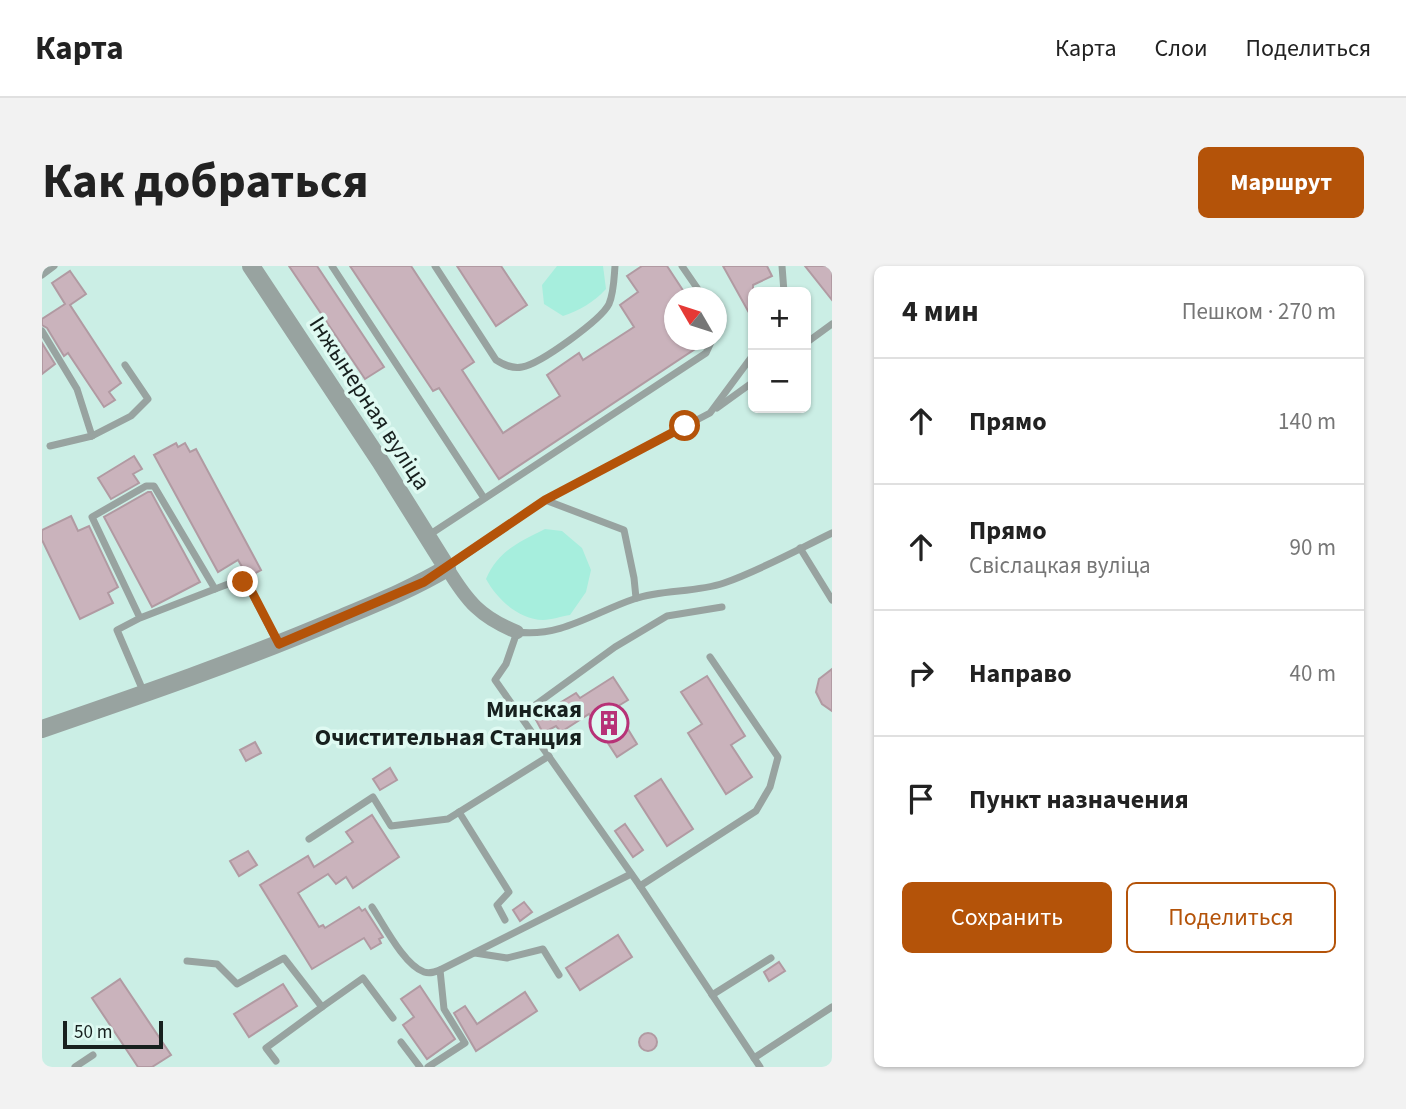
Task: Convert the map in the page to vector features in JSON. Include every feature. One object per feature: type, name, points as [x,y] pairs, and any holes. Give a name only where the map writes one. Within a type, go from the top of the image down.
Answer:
[{"type":"street","name":"Інжынерная вуліца","points":[[251,266],[447,568]]},
{"type":"street","points":[[42,729],[279,644],[424,582],[447,568],[465,598],[489,618],[517,632]]},
{"type":"lane","points":[[42,275],[54,266]]},
{"type":"lane","points":[[332,266],[484,498]]},
{"type":"lane","points":[[435,266],[496,360],[508,367],[519,368],[533,364],[598,320],[609,304],[615,266]]},
{"type":"lane","points":[[682,266],[696,287]]},
{"type":"lane","points":[[783,267],[785,287]]},
{"type":"lane","points":[[811,340],[832,324]]},
{"type":"lane","points":[[42,331],[77,389],[92,436]]},
{"type":"lane","points":[[428,536],[707,350]]},
{"type":"lane","points":[[710,413],[748,362]]},
{"type":"lane","points":[[50,446],[92,436],[131,416],[148,399],[125,365]]},
{"type":"lane","points":[[447,568],[545,500],[710,413],[748,386]]},
{"type":"lane","points":[[140,618],[92,517],[146,486],[154,486],[159,491],[215,589]]},
{"type":"lane","points":[[545,500],[624,530],[635,578],[636,598]]},
{"type":"lane","points":[[760,1067],[640,886],[495,680],[506,664],[517,632],[531,634],[564,628],[636,598],[699,590],[725,583],[832,533]]},
{"type":"lane","points":[[800,548],[832,600]]},
{"type":"lane","points":[[145,694],[131,668],[117,630],[140,618],[215,589],[236,582],[243,582],[248,586],[279,644]]},
{"type":"lane","points":[[520,716],[615,647],[667,616],[722,607]]},
{"type":"lane","points":[[640,886],[756,811],[770,787],[778,757],[710,657]]},
{"type":"lane","points":[[309,839],[373,797],[391,826],[447,820],[549,757]]},
{"type":"lane","points":[[459,812],[509,892],[497,905],[505,920]]},
{"type":"lane","points":[[372,908],[412,964],[423,972],[430,973],[631,874]]},
{"type":"lane","points":[[474,953],[507,958],[543,949],[559,975]]},
{"type":"lane","points":[[712,995],[771,957]]},
{"type":"lane","points":[[187,961],[217,964],[237,984],[284,958],[321,1007]]},
{"type":"lane","points":[[428,1067],[465,1043],[444,1009],[440,970]]},
{"type":"lane","points":[[276,1061],[266,1048],[363,978],[393,1018]]},
{"type":"lane","points":[[754,1058],[832,1007]]},
{"type":"lane","points":[[401,1042],[420,1067]]},
{"type":"lane","points":[[75,1067],[93,1055]]},
{"type":"shaded area","points":[[42,266],[832,266],[832,1067],[42,1067]]},
{"type":"green space","points":[[557,266],[603,266],[606,289],[586,306],[563,316],[544,304],[542,285]]},
{"type":"green space","points":[[545,529],[562,531],[582,548],[591,570],[586,592],[570,615],[543,620],[525,616],[509,607],[486,579],[503,554]]},
{"type":"building","points":[[289,266],[317,266],[384,367],[365,379]]},
{"type":"building","points":[[350,266],[411,266],[474,362],[462,370],[503,433],[560,396],[547,375],[579,353],[583,360],[634,327],[620,305],[638,292],[627,276],[642,266],[667,266],[681,287],[664,287],[664,350],[693,350],[499,479],[439,388],[433,391]]},
{"type":"building","points":[[457,266],[501,266],[527,305],[496,326]]},
{"type":"building","points":[[723,266],[767,266],[772,276],[748,287],[748,311]]},
{"type":"building","points":[[805,266],[832,266],[832,300]]},
{"type":"building","points":[[70,271],[86,294],[70,305],[121,383],[109,392],[115,400],[104,407],[68,353],[64,356],[47,328],[42,325],[42,319],[65,304],[52,283]]},
{"type":"building","points":[[42,343],[55,364],[42,374]]},
{"type":"building","points":[[176,443],[178,447],[185,443],[190,452],[196,449],[261,570],[248,577],[238,560],[218,572],[154,455]]},
{"type":"building","points":[[134,456],[142,469],[133,474],[139,483],[111,499],[98,478]]},
{"type":"building","points":[[151,492],[200,582],[152,607],[104,517]]},
{"type":"building","points":[[71,516],[78,531],[89,526],[118,587],[108,593],[113,603],[80,619],[42,540],[42,530]]},
{"type":"building","points":[[832,669],[832,711],[822,704],[816,692],[819,679]]},
{"type":"building","points":[[707,676],[745,736],[731,745],[752,777],[726,794],[688,733],[702,724],[681,692]]},
{"type":"building","name":"Минская Очистительная Станция","points":[[613,677],[628,700],[615,708],[637,744],[617,757],[589,714],[561,732],[556,726],[543,733],[535,718],[576,693],[580,698]]},
{"type":"building","points":[[255,742],[261,753],[246,761],[240,750]]},
{"type":"building","points":[[390,768],[397,780],[380,790],[373,779]]},
{"type":"building","points":[[661,779],[693,829],[667,846],[635,796]]},
{"type":"building","points":[[372,815],[399,857],[353,888],[346,877],[336,884],[328,874],[298,893],[319,927],[323,925],[325,928],[359,907],[362,911],[365,909],[383,937],[379,939],[381,943],[371,949],[364,938],[312,969],[260,885],[308,856],[314,867],[353,842],[346,832]]},
{"type":"building","points":[[625,824],[643,850],[633,857],[615,831]]},
{"type":"building","points":[[248,851],[257,865],[239,876],[230,861]]},
{"type":"building","points":[[524,902],[532,912],[520,921],[513,910]]},
{"type":"building","points":[[618,935],[632,957],[580,990],[566,968]]},
{"type":"building","points":[[779,962],[785,971],[769,981],[764,972]]},
{"type":"building","points":[[120,979],[171,1055],[152,1067],[138,1067],[92,998]]},
{"type":"building","points":[[283,984],[297,1006],[249,1037],[234,1014]]},
{"type":"building","points":[[420,986],[455,1039],[427,1059],[403,1025],[414,1017],[401,999]]},
{"type":"building","points":[[525,992],[537,1011],[476,1051],[454,1013],[465,1006],[477,1024]]},
{"type":"building","points":[[644,1033],[652,1033],[657,1042],[655,1049],[644,1051],[639,1046],[639,1038]]},
{"type":"place","name":"Минская Очистительная Станция","points":[[609,723]]},
{"type":"route","points":[[243,582],[252,592],[279,644],[424,582],[545,500],[685,426]]}]
